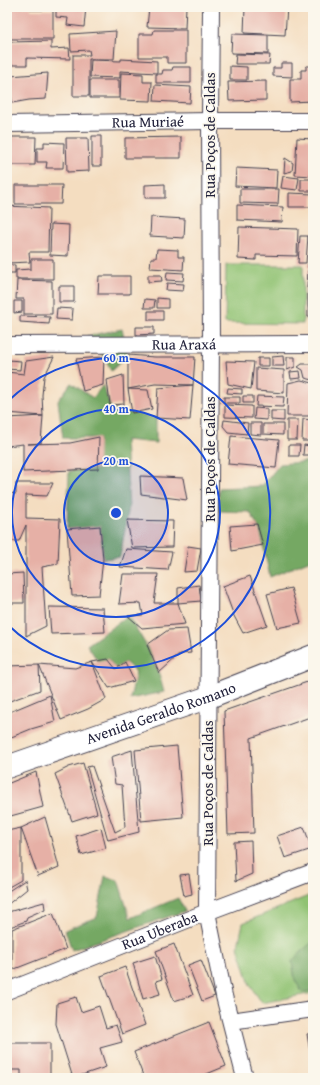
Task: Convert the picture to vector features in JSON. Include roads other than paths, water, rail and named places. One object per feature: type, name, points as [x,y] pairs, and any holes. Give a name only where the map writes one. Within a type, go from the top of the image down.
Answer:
[{"type":"main road","name":"Avenida Geraldo Romano","points":[[7,767],[209,697],[313,656]]},
{"type":"street","name":"Rua Poços de Caldas","points":[[211,7],[208,912],[224,996],[245,1078]]},
{"type":"street","name":"Rua Muriaé","points":[[7,124],[210,120],[313,121]]},
{"type":"street","name":"Rua Araxá","points":[[7,345],[211,343],[313,344]]},
{"type":"street","name":"Rua Uberaba","points":[[7,991],[313,872]]},
{"type":"street","points":[[231,1021],[313,1009]]}]
